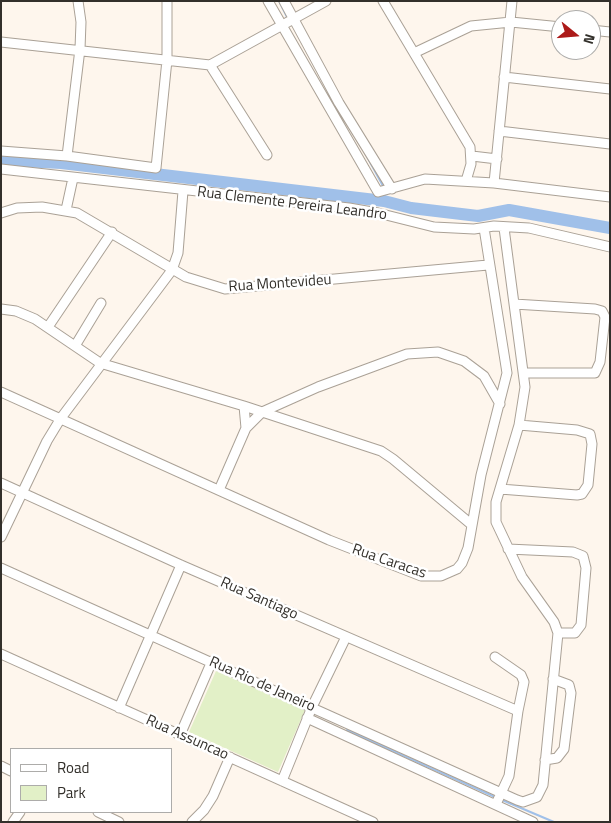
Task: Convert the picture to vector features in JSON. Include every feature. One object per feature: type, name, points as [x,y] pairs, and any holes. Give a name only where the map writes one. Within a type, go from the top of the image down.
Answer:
[{"type":"street","points":[[67,156],[80,49],[81,22],[78,1]]},
{"type":"street","points":[[1,151],[67,156],[156,168],[168,60],[167,1]]},
{"type":"street","points":[[268,1],[288,23],[339,103],[387,191]]},
{"type":"street","points":[[284,1],[288,23],[387,191]]},
{"type":"street","points":[[1,42],[80,49],[210,65],[326,1]]},
{"type":"street","points":[[383,1],[465,139],[472,156],[466,181]]},
{"type":"street","points":[[494,183],[512,1]]},
{"type":"street","points":[[414,53],[471,26],[510,22],[551,26]]},
{"type":"street","points":[[210,65],[267,155]]},
{"type":"street","points":[[504,77],[610,89]]},
{"type":"street","points":[[499,131],[610,144]]},
{"type":"street","points":[[472,156],[497,159]]},
{"type":"street","name":"Rua Clemente Pereira Leandro","points":[[1,169],[358,210],[434,227],[484,228],[494,226],[528,228],[610,247]]},
{"type":"street","points":[[66,210],[72,178]]},
{"type":"street","points":[[387,191],[425,179],[494,183],[610,197]]},
{"type":"street","points":[[1,537],[21,492],[61,418],[100,363],[172,270],[178,253],[183,191]]},
{"type":"street","name":"Rua Montevideu","points":[[1,212],[30,207],[66,210],[112,232],[172,270],[199,283],[237,289],[488,265]]},
{"type":"street","name":"Rua Caracas","points":[[1,392],[329,540],[428,577],[451,573],[462,563],[468,548],[480,475],[500,404],[507,365],[488,265],[484,228]]},
{"type":"street","points":[[504,228],[524,373],[524,397],[496,502],[496,522],[525,582],[554,622],[558,633],[553,679],[545,760],[557,758],[564,749],[571,693],[569,685],[553,679]]},
{"type":"street","points":[[48,327],[112,232]]},
{"type":"street","points":[[75,346],[101,303]]},
{"type":"street","points":[[514,304],[595,309],[602,311],[605,317],[600,362],[595,373],[524,373]]},
{"type":"street","points":[[1,309],[26,314],[100,363],[244,406],[380,452],[393,459],[472,525]]},
{"type":"street","points":[[219,490],[246,428],[262,412],[369,367],[407,354],[427,351],[451,355],[477,369],[493,388],[500,404]]},
{"type":"street","points":[[244,406],[246,428]]},
{"type":"street","points":[[500,489],[577,495],[582,494],[588,485],[592,444],[590,434],[577,430],[518,425]]},
{"type":"street","name":"Rua Santiago","points":[[1,483],[181,565],[518,710]]},
{"type":"street","points":[[508,549],[572,552],[583,556],[586,568],[581,625],[575,632],[558,633]]},
{"type":"street","points":[[119,708],[181,565]]},
{"type":"street","name":"Rua Rio de Janeiro","points":[[1,568],[312,707],[499,799],[533,822]]},
{"type":"street","points":[[282,781],[307,718],[346,637]]},
{"type":"street","name":"Rua Assuncao","points":[[1,654],[373,822]]},
{"type":"street","points":[[495,657],[523,678],[510,770],[499,799]]},
{"type":"street","points":[[180,735],[212,661]]},
{"type":"street","name":"Rua Rio de Janeiro","points":[[307,718],[499,799],[523,802],[532,800],[540,792],[543,785],[545,760]]},
{"type":"street","points":[[192,822],[204,810],[213,796],[230,757]]},
{"type":"street","points":[[100,813],[119,822]]},
{"type":"green space","points":[[216,671],[305,710],[278,772],[189,732]]},
{"type":"waterway","points":[[279,1],[288,19]]},
{"type":"waterway","points":[[364,151],[383,186]]},
{"type":"waterway","points":[[1,160],[61,163],[384,201],[411,208],[478,216],[509,210],[610,228]]},
{"type":"waterway","points":[[384,201],[385,193]]},
{"type":"waterway","points":[[347,730],[495,797]]},
{"type":"waterway","points":[[502,800],[554,822]]}]
